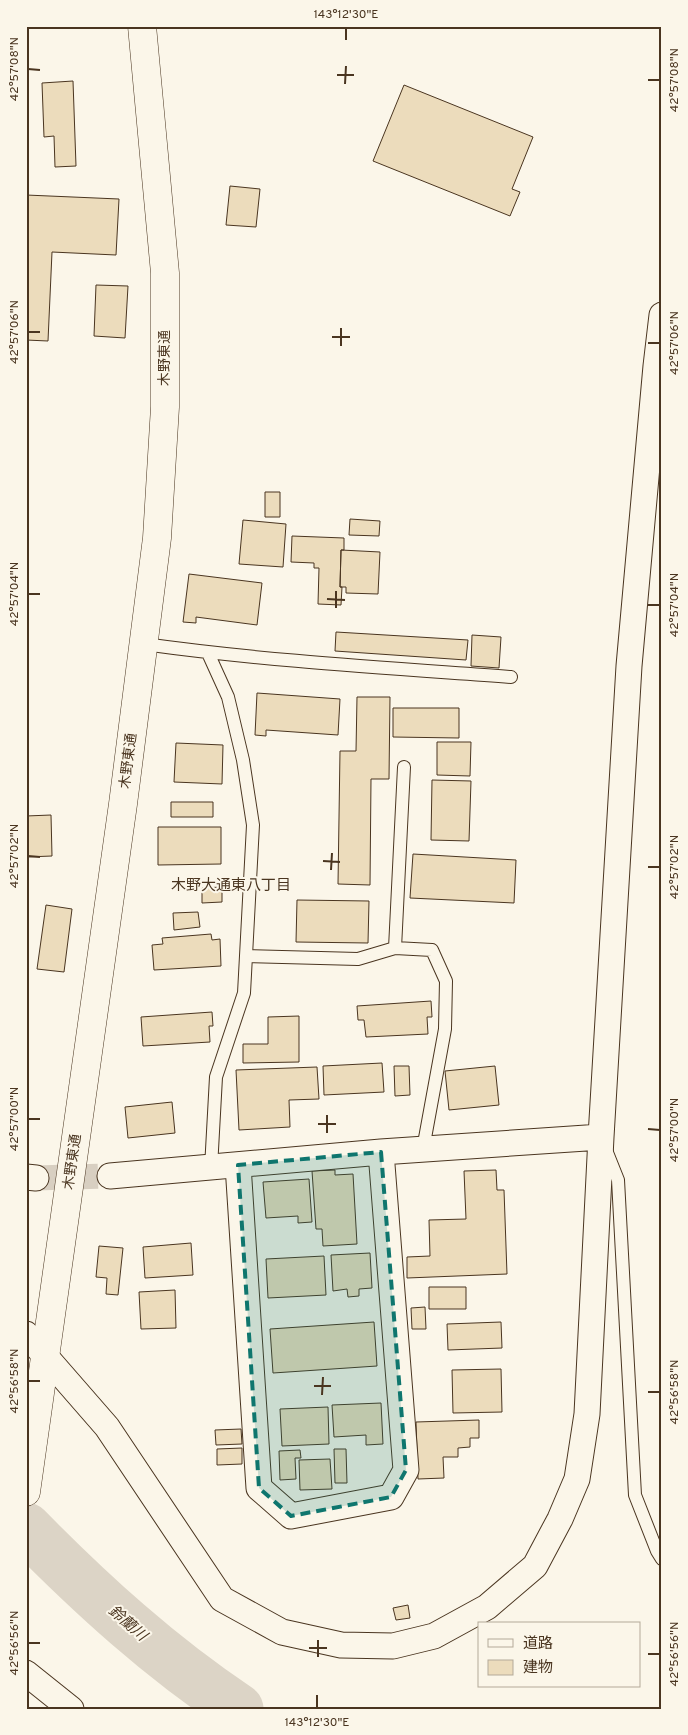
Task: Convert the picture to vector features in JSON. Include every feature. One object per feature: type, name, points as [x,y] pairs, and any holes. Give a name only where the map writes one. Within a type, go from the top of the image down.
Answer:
[{"type":"street","name":"木野東通","points":[[26,1492],[123,804],[157,538],[165,407],[165,282],[142,26]]},
{"type":"street","points":[[26,1334],[107,1427],[222,1599],[282,1632],[341,1645],[393,1646],[434,1636],[487,1607],[535,1566],[560,1519],[577,1479],[587,1414],[601,1137],[629,666],[662,315]]},
{"type":"street","points":[[110,1176],[380,1152],[601,1137]]},
{"type":"street","points":[[238,1165],[259,1488],[291,1516],[391,1497],[406,1470],[380,1152]]},
{"type":"street","points":[[26,1673],[70,1709]]},
{"type":"lane","points":[[144,644],[208,653],[302,662],[511,677]]},
{"type":"lane","points":[[208,653],[228,697],[244,760],[253,825],[244,993],[216,1077],[211,1168]]},
{"type":"lane","points":[[395,948],[404,767]]},
{"type":"lane","points":[[246,956],[358,959],[395,948],[432,950],[446,980],[446,1029],[423,1149]]},
{"type":"lane","points":[[601,1137],[618,1180],[635,1495],[662,1559]]},
{"type":"highlighted area","points":[[381,1152],[406,1470],[391,1497],[291,1516],[259,1488],[238,1165]]},
{"type":"building","points":[[73,81],[76,166],[55,167],[54,136],[44,137],[42,83]]},
{"type":"building","points":[[404,85],[533,137],[512,189],[520,192],[510,216],[373,161]]},
{"type":"building","points":[[230,186],[260,189],[256,227],[226,225]]},
{"type":"building","points":[[26,195],[119,199],[116,255],[52,252],[48,341],[26,340]]},
{"type":"building","points":[[96,285],[128,286],[125,338],[94,336]]},
{"type":"building","points":[[265,492],[280,492],[280,517],[265,517]]},
{"type":"building","points":[[350,519],[380,521],[379,536],[349,535]]},
{"type":"building","points":[[243,520],[286,524],[283,567],[239,564]]},
{"type":"building","points":[[292,536],[344,538],[344,550],[341,550],[341,605],[318,604],[319,568],[314,568],[314,563],[291,562]]},
{"type":"building","points":[[341,550],[380,552],[378,594],[346,593],[346,587],[340,587]]},
{"type":"building","points":[[189,574],[262,583],[257,625],[196,617],[196,623],[183,622]]},
{"type":"building","points":[[336,632],[468,640],[466,660],[335,651]]},
{"type":"building","points":[[472,635],[501,637],[499,668],[471,666]]},
{"type":"building","points":[[257,693],[340,699],[338,735],[266,730],[266,736],[255,735]]},
{"type":"building","points":[[357,697],[390,697],[389,779],[371,779],[370,885],[338,884],[340,751],[356,751]]},
{"type":"building","points":[[393,708],[459,708],[459,738],[393,737]]},
{"type":"building","points":[[437,742],[471,742],[470,776],[437,775]]},
{"type":"building","points":[[176,743],[223,745],[222,784],[174,782]]},
{"type":"building","points":[[432,780],[471,781],[469,841],[431,840]]},
{"type":"building","points":[[171,802],[213,802],[213,817],[171,817]]},
{"type":"building","points":[[51,815],[52,856],[26,857],[26,816]]},
{"type":"building","points":[[158,827],[221,827],[221,864],[158,865]]},
{"type":"building","points":[[413,854],[516,860],[514,903],[410,898]]},
{"type":"building","points":[[222,887],[222,902],[202,903],[202,888]]},
{"type":"building","points":[[297,900],[369,901],[368,943],[296,942]]},
{"type":"building","points":[[46,905],[72,909],[64,972],[37,969]]},
{"type":"building","points":[[198,912],[200,927],[174,930],[173,913]]},
{"type":"building","points":[[211,934],[212,940],[220,939],[221,966],[154,970],[152,945],[163,944],[162,938]]},
{"type":"building","points":[[431,1001],[432,1017],[427,1017],[428,1034],[366,1037],[364,1020],[358,1020],[357,1006]]},
{"type":"building","points":[[212,1012],[213,1026],[209,1026],[210,1042],[143,1046],[141,1017]]},
{"type":"building","points":[[299,1016],[299,1062],[243,1063],[243,1044],[268,1044],[268,1017]]},
{"type":"building","points":[[382,1063],[384,1092],[324,1095],[323,1066]]},
{"type":"building","points":[[394,1066],[409,1066],[410,1095],[395,1096]]},
{"type":"building","points":[[495,1066],[499,1105],[449,1110],[445,1071]]},
{"type":"building","points":[[317,1067],[319,1099],[289,1100],[290,1127],[239,1130],[236,1070]]},
{"type":"building","points":[[172,1102],[175,1133],[128,1138],[125,1107]]},
{"type":"building","points":[[335,1170],[335,1175],[353,1174],[357,1244],[323,1246],[322,1229],[316,1229],[312,1171]]},
{"type":"building","points":[[496,1170],[497,1190],[504,1190],[507,1274],[407,1278],[407,1257],[430,1256],[429,1220],[466,1219],[464,1171]]},
{"type":"building","points":[[309,1179],[312,1222],[298,1223],[298,1216],[266,1218],[263,1182]]},
{"type":"building","points":[[191,1243],[193,1275],[145,1278],[143,1247]]},
{"type":"building","points":[[99,1246],[123,1248],[118,1295],[106,1294],[107,1278],[96,1277]]},
{"type":"building","points":[[370,1253],[372,1288],[359,1289],[359,1296],[348,1297],[347,1289],[333,1291],[331,1255]]},
{"type":"building","points":[[324,1256],[326,1295],[268,1298],[266,1259]]},
{"type":"building","points":[[429,1287],[466,1287],[466,1309],[429,1309]]},
{"type":"building","points":[[175,1290],[176,1328],[141,1329],[139,1292]]},
{"type":"building","points":[[425,1307],[426,1329],[412,1329],[411,1308]]},
{"type":"building","points":[[374,1322],[377,1366],[273,1373],[270,1329]]},
{"type":"building","points":[[501,1322],[502,1348],[448,1350],[447,1324]]},
{"type":"building","points":[[501,1369],[502,1412],[453,1413],[452,1370]]},
{"type":"building","points":[[381,1403],[383,1444],[366,1445],[366,1435],[334,1437],[332,1405]]},
{"type":"building","points":[[328,1407],[329,1444],[282,1446],[280,1409]]},
{"type":"building","points":[[479,1420],[479,1438],[470,1438],[470,1447],[458,1448],[458,1457],[443,1457],[444,1478],[418,1479],[416,1422]]},
{"type":"building","points":[[241,1429],[242,1444],[216,1445],[215,1430]]},
{"type":"building","points":[[242,1448],[242,1464],[217,1465],[217,1449]]},
{"type":"building","points":[[334,1449],[346,1449],[347,1483],[335,1483]]},
{"type":"building","points":[[300,1450],[301,1458],[295,1458],[296,1479],[280,1480],[279,1451]]},
{"type":"building","points":[[330,1459],[332,1489],[300,1490],[299,1460]]},
{"type":"building","points":[[408,1605],[410,1618],[396,1620],[393,1608]]},
{"type":"waterway","name":"鈴蘭川","points":[[26,1528],[76,1577],[154,1647],[238,1709]]},
{"type":"tunnel","points":[[36,1178],[110,1176]]},
{"type":"district","name":"木野大通東八丁目","points":[[231,886]]}]
